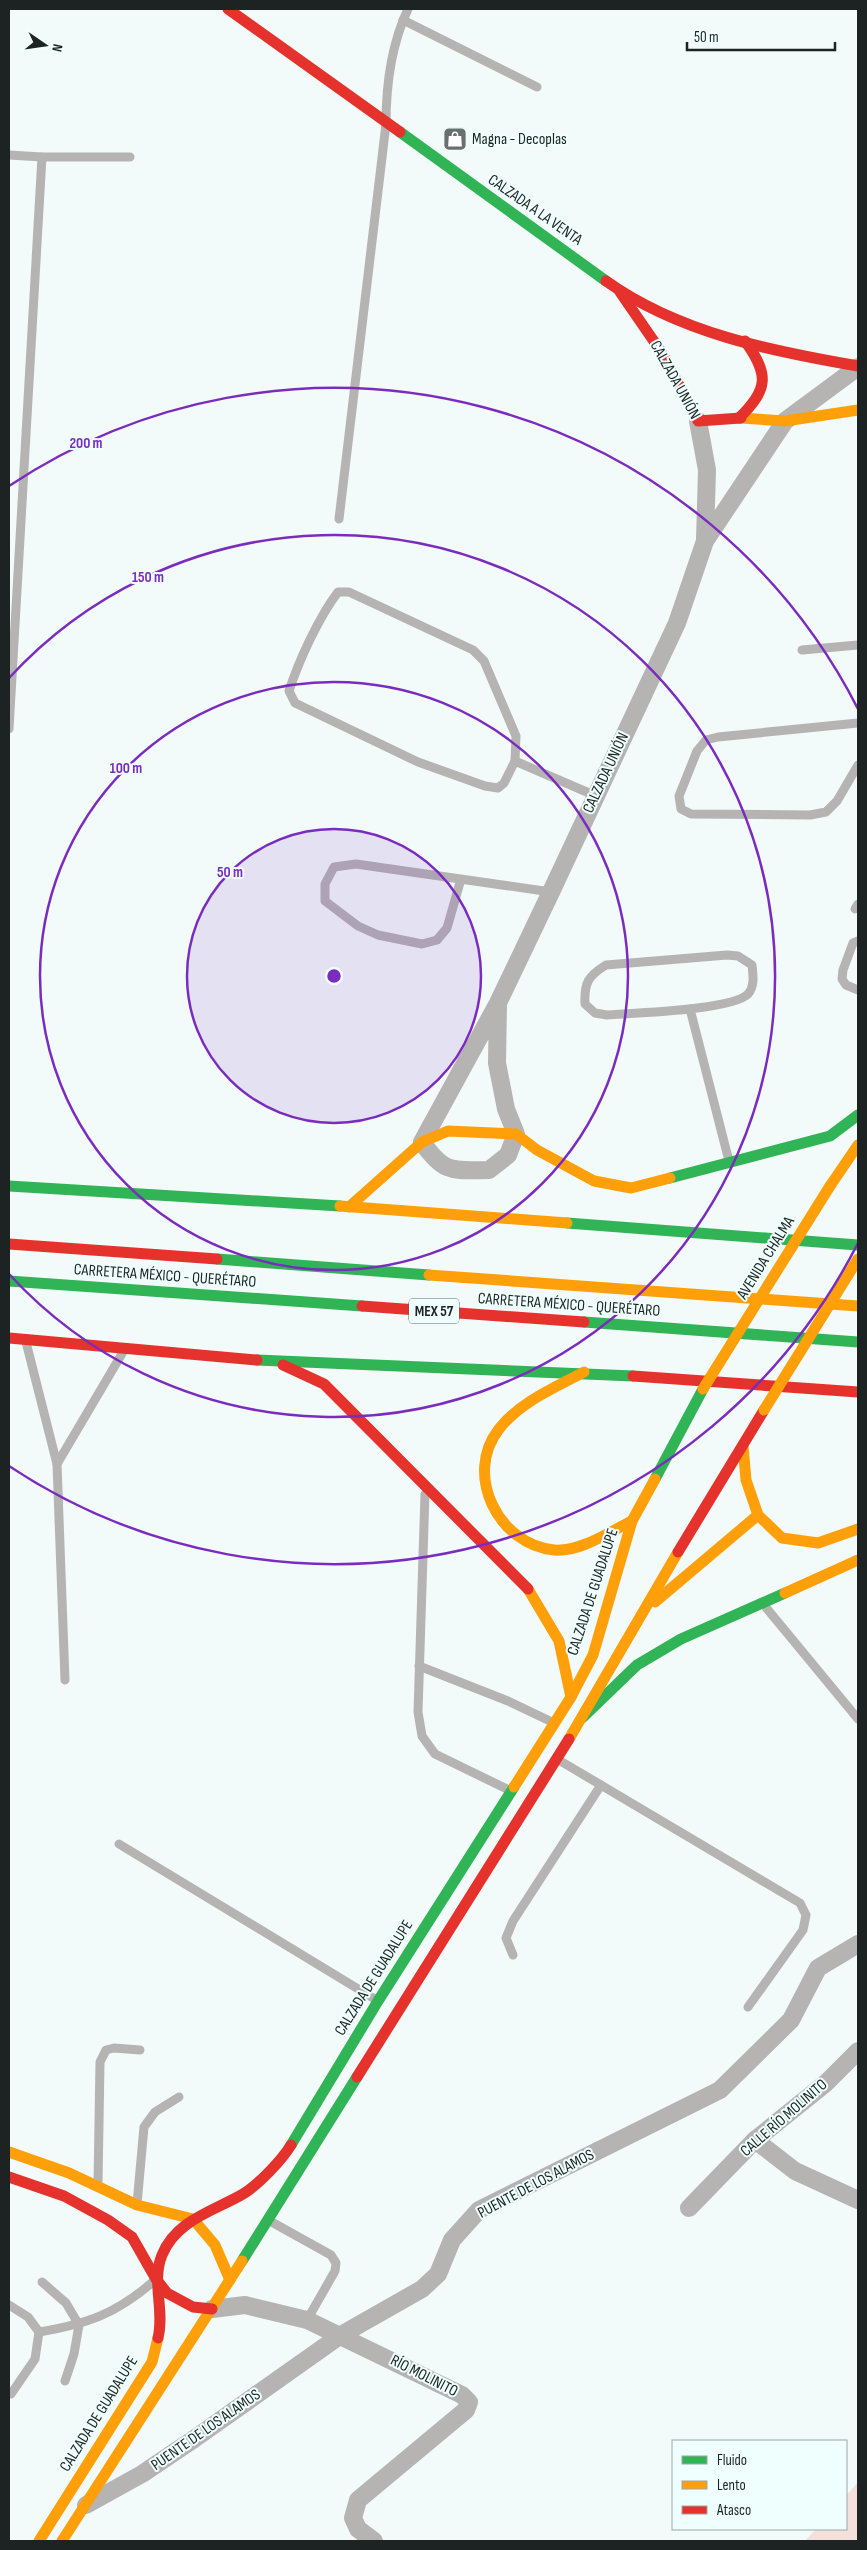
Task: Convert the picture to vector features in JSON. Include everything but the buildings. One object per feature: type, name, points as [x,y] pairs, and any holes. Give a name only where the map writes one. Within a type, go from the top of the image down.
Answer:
[{"type":"main road","name":"CALZADA A LA VENTA","points":[[228,9],[618,289],[669,316],[745,341],[816,359],[858,367]]},
{"type":"main road","name":"CALZADA UNIÓN","points":[[618,289],[662,353],[698,421]]},
{"type":"main road","points":[[739,418],[752,406],[761,390],[764,375],[760,361],[745,341]]},
{"type":"main road","points":[[698,421],[739,418],[785,420],[858,410]]},
{"type":"main road","points":[[349,1207],[422,1142],[448,1131],[516,1134],[537,1150],[594,1181],[631,1188],[830,1136],[858,1115]]},
{"type":"main road","name":"AVENIDA CHALMA","points":[[703,1389],[830,1186],[858,1145]]},
{"type":"main road","points":[[9,1186],[349,1207],[858,1245]]},
{"type":"main road","name":"CARRETERA MÉXICO - QUERÉTARO","points":[[9,1244],[858,1306]]},
{"type":"main road","points":[[62,2541],[230,2280],[557,1759],[640,1614],[858,1259]]},
{"type":"main road","name":"CARRETERA MÉXICO - QUERÉTARO","points":[[9,1281],[858,1342]]},
{"type":"main road","points":[[9,1338],[272,1361],[584,1372],[856,1395]]},
{"type":"main road","points":[[272,1361],[324,1384],[528,1589],[559,1641],[570,1697]]},
{"type":"main road","points":[[584,1372],[522,1407],[497,1431],[487,1457],[485,1481],[488,1499],[495,1516],[510,1532],[532,1545],[554,1550],[576,1547],[632,1521]]},
{"type":"main road","name":"CALZADA DE GUADALUPE","points":[[39,2541],[152,2362],[161,2326],[156,2279],[162,2254],[174,2234],[193,2219],[245,2193],[285,2155],[378,2001],[512,1792],[570,1697],[593,1654],[632,1521],[703,1389]]},
{"type":"main road","points":[[743,1446],[746,1480],[758,1515],[782,1538],[818,1543],[858,1530]]},
{"type":"main road","points":[[640,1614],[758,1515]]},
{"type":"main road","points":[[582,1718],[637,1666],[681,1639],[858,1560]]},
{"type":"main road","points":[[9,2152],[69,2173],[137,2205],[193,2219],[215,2245],[230,2280]]},
{"type":"main road","points":[[9,2177],[64,2196],[132,2237],[156,2279],[167,2294],[193,2307],[212,2308]]},
{"type":"street","points":[[785,420],[858,367]]},
{"type":"street","name":"CALZADA UNIÓN","points":[[422,1142],[498,1003],[551,892],[677,624],[705,541],[785,420]]},
{"type":"street","name":"CALZADA UNIÓN","points":[[698,421],[708,470],[705,541]]},
{"type":"street","name":"CALZADA UNIÓN","points":[[498,1003],[496,1063],[506,1109],[516,1134]]},
{"type":"street","points":[[422,1142],[431,1156],[450,1170],[489,1170],[508,1155],[516,1134]]},
{"type":"street","name":"PUENTE DE LOS ALAMOS","points":[[86,2506],[142,2474],[341,2335],[422,2289],[438,2274],[452,2240],[480,2210],[720,2090],[791,2020],[818,1968],[858,1944]]},
{"type":"street","name":"CALLE RÍO MOLINITO","points":[[689,2208],[755,2140],[826,2083],[858,2050]]},
{"type":"street","points":[[755,2140],[795,2171],[858,2200]]},
{"type":"street","points":[[230,2280],[245,2305]]},
{"type":"street","name":"RÍO MOLINITO","points":[[212,2308],[245,2305],[307,2320],[462,2395],[469,2402],[466,2410],[358,2500],[353,2518],[358,2529],[374,2541]]},
{"type":"lane","points":[[339,519],[386,124],[386,87],[403,20],[408,9]]},
{"type":"lane","points":[[403,20],[537,87]]},
{"type":"lane","points":[[9,155],[130,157]]},
{"type":"lane","points":[[9,729],[42,157]]},
{"type":"lane","points":[[338,592],[349,592],[472,650],[484,660],[516,736],[514,761],[504,783],[498,788],[485,786],[418,762],[295,703],[289,691],[294,677],[329,603],[338,592]]},
{"type":"lane","points":[[802,650],[858,645]]},
{"type":"lane","points":[[858,723],[718,737],[706,740],[697,751],[679,796],[681,809],[691,814],[810,815],[826,812],[837,801],[858,766]]},
{"type":"lane","points":[[514,761],[596,796]]},
{"type":"lane","points":[[461,878],[448,928],[437,940],[422,944],[372,932],[358,926],[325,901],[325,884],[334,867],[356,864],[461,878],[551,892]]},
{"type":"lane","points":[[858,941],[853,943],[850,950],[842,979],[846,985],[858,990]]},
{"type":"lane","points":[[727,956],[738,956],[752,965],[754,981],[749,993],[740,1001],[690,1009],[607,1015],[595,1013],[585,1004],[584,986],[595,972],[606,966],[727,956]]},
{"type":"lane","points":[[690,1009],[730,1162]]},
{"type":"lane","points":[[25,1340],[57,1464],[65,1680]]},
{"type":"lane","points":[[57,1464],[125,1348]]},
{"type":"lane","points":[[426,1486],[418,1712],[422,1736],[435,1754],[512,1792]]},
{"type":"lane","points":[[762,1602],[858,1719]]},
{"type":"lane","points":[[419,1666],[508,1701],[554,1723]]},
{"type":"lane","points":[[557,1759],[800,1903],[806,1915],[803,1930],[748,2007]]},
{"type":"lane","points":[[513,1955],[506,1938],[513,1921],[601,1785]]},
{"type":"lane","points":[[118,1844],[378,2001]]},
{"type":"lane","points":[[98,2186],[100,2062],[106,2050],[114,2048],[140,2050]]},
{"type":"lane","points":[[137,2205],[144,2127],[154,2112],[179,2097]]},
{"type":"lane","points":[[267,2220],[331,2255],[336,2263],[335,2271],[307,2320]]},
{"type":"lane","points":[[39,2332],[79,2325],[134,2298],[156,2279]]},
{"type":"lane","points":[[42,2282],[66,2303],[79,2325],[74,2354],[65,2381]]},
{"type":"lane","points":[[9,2305],[28,2317],[39,2332],[35,2358],[11,2394]]},
{"type":"shaded area","points":[[858,2482],[858,2541],[805,2541],[815,2530],[847,2530],[847,2495]]},
{"type":"traffic: fast","points":[[400,132],[606,281]]},
{"type":"traffic: fast","points":[[670,1178],[830,1136],[858,1115]]},
{"type":"traffic: fast","points":[[9,1186],[340,1206]]},
{"type":"traffic: fast","points":[[567,1223],[858,1245]]},
{"type":"traffic: fast","points":[[217,1259],[429,1275]]},
{"type":"traffic: fast","points":[[9,1281],[362,1306]]},
{"type":"traffic: fast","points":[[584,1322],[858,1342]]},
{"type":"traffic: fast","points":[[257,1360],[633,1376]]},
{"type":"traffic: fast","points":[[655,1479],[703,1389]]},
{"type":"traffic: fast","points":[[582,1718],[637,1665],[681,1639],[785,1593]]},
{"type":"traffic: fast","points":[[291,2145],[378,2001],[514,1787]]},
{"type":"traffic: fast","points":[[242,2261],[357,2077]]},
{"type":"traffic: slow","points":[[741,418],[785,421],[858,410]]},
{"type":"traffic: slow","points":[[349,1207],[422,1142],[448,1131],[516,1134],[537,1150],[594,1181],[631,1188],[670,1178]]},
{"type":"traffic: slow","points":[[830,1186],[858,1145]]},
{"type":"traffic: slow","points":[[703,1389],[830,1186]]},
{"type":"traffic: slow","points":[[340,1206],[567,1223]]},
{"type":"traffic: slow","points":[[764,1410],[858,1259]]},
{"type":"traffic: slow","points":[[429,1275],[858,1306]]},
{"type":"traffic: slow","points":[[584,1372],[527,1403],[507,1419],[499,1429],[489,1447],[485,1467],[486,1486],[492,1505],[503,1522],[517,1535],[534,1545],[554,1550],[564,1550],[584,1545],[632,1521]]},
{"type":"traffic: slow","points":[[743,1446],[746,1480],[758,1515],[782,1538],[818,1543],[858,1529]]},
{"type":"traffic: slow","points":[[514,1787],[571,1697],[593,1655],[632,1521],[655,1479]]},
{"type":"traffic: slow","points":[[655,1602],[758,1515]]},
{"type":"traffic: slow","points":[[569,1739],[678,1552]]},
{"type":"traffic: slow","points":[[785,1593],[858,1560]]},
{"type":"traffic: slow","points":[[528,1589],[559,1641],[571,1697]]},
{"type":"traffic: slow","points":[[9,2152],[69,2173],[137,2205],[193,2219],[215,2245],[230,2280]]},
{"type":"traffic: slow","points":[[62,2541],[242,2261]]},
{"type":"traffic: slow","points":[[39,2541],[152,2362],[158,2338]]},
{"type":"traffic: jam","points":[[228,9],[400,132]]},
{"type":"traffic: jam","points":[[606,281],[634,299],[695,327],[792,354],[858,366]]},
{"type":"traffic: jam","points":[[620,292],[662,353],[698,421],[741,418]]},
{"type":"traffic: jam","points":[[739,418],[756,398],[762,381],[762,372],[745,341]]},
{"type":"traffic: jam","points":[[9,1244],[217,1259]]},
{"type":"traffic: jam","points":[[362,1306],[584,1322]]},
{"type":"traffic: jam","points":[[9,1338],[257,1360]]},
{"type":"traffic: jam","points":[[283,1365],[324,1384],[528,1589]]},
{"type":"traffic: jam","points":[[633,1376],[858,1392]]},
{"type":"traffic: jam","points":[[678,1552],[764,1410]]},
{"type":"traffic: jam","points":[[357,2077],[569,1739]]},
{"type":"traffic: jam","points":[[158,2338],[160,2328],[159,2265],[168,2243],[186,2225],[256,2185],[282,2158],[291,2145]]},
{"type":"traffic: jam","points":[[9,2177],[64,2196],[108,2220],[132,2237],[156,2279],[167,2293],[193,2307],[212,2309]]},
{"type":"place","name":"Magna - Decoplas","points":[[455,139]]}]
